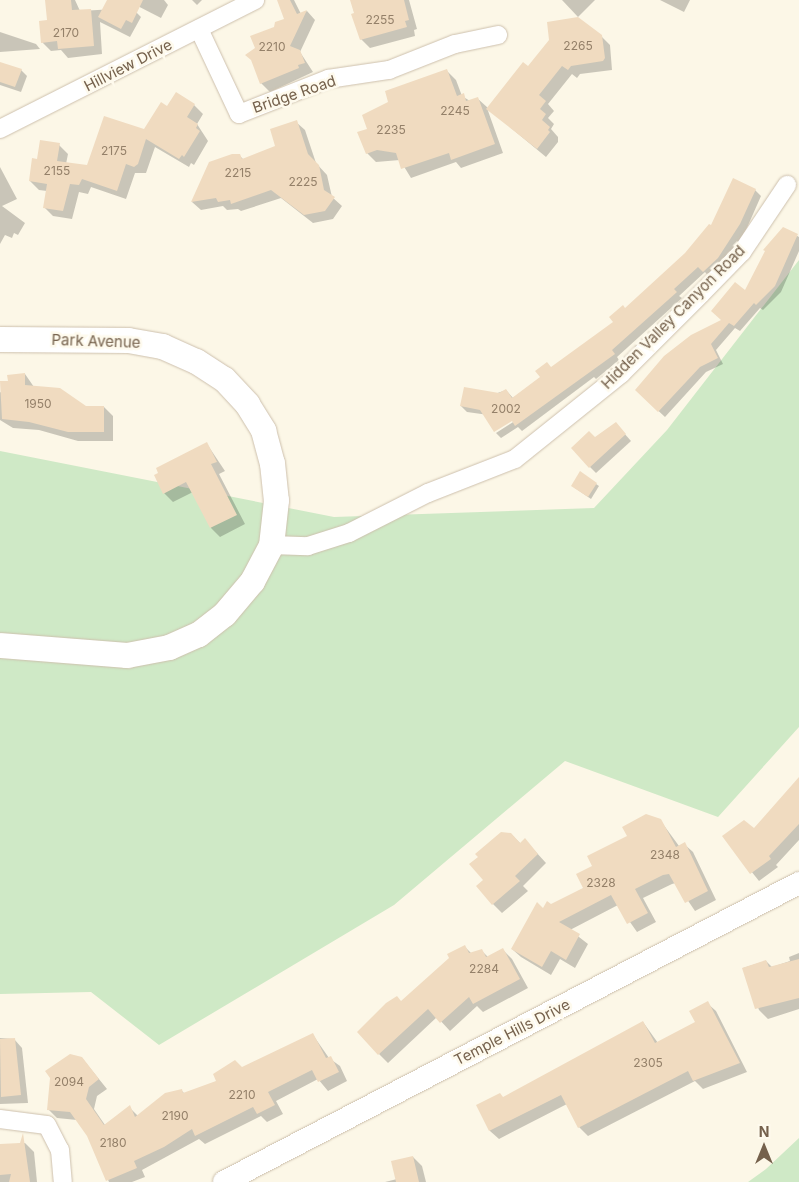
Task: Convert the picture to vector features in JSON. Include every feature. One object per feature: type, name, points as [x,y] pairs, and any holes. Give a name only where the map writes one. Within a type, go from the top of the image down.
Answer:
[{"type":"main road","name":"Park Avenue","points":[[0,339],[128,340],[162,346],[224,379],[247,404],[263,430],[272,463],[276,500],[271,545],[252,580],[224,614],[198,634],[169,647],[127,655],[0,645]]},
{"type":"street","name":"Hillview Drive","points":[[0,129],[255,0]]},
{"type":"street","name":"Bridge Road","points":[[199,29],[238,114],[328,79],[389,70],[455,44],[498,35]]},
{"type":"street","name":"Hidden Valley Canyon Road","points":[[271,545],[308,546],[349,533],[428,493],[515,459],[621,374],[701,294],[742,252],[787,185]]},
{"type":"street","name":"Temple Hills Drive","points":[[224,1182],[799,883]]},
{"type":"street","points":[[0,1120],[47,1125],[60,1150],[63,1182]]},
{"type":"green space","points":[[799,260],[799,727],[718,817],[565,761],[394,905],[159,1045],[91,992],[0,994],[0,451],[334,517],[594,508],[667,430]]},
{"type":"green space","points":[[799,1138],[799,1182],[748,1182],[766,1169]]},
{"type":"building","points":[[45,0],[71,0],[72,10],[91,9],[94,46],[58,49],[57,41],[41,43],[39,21],[47,20]]},
{"type":"building","points":[[107,0],[143,0],[132,23],[126,20],[121,29],[98,17]]},
{"type":"building","points":[[277,0],[290,0],[297,14],[307,10],[290,46],[300,50],[305,63],[298,65],[299,68],[260,84],[251,60],[245,55],[255,48],[250,36],[274,27],[275,22],[284,19]]},
{"type":"building","points":[[350,0],[404,0],[409,20],[405,21],[407,27],[360,40],[351,14],[354,13]]},
{"type":"building","points":[[578,17],[602,35],[605,58],[603,61],[571,66],[568,70],[562,66],[539,95],[546,101],[540,109],[546,114],[542,120],[550,127],[548,130],[550,132],[537,149],[486,109],[523,62],[528,66],[549,40],[547,22]]},
{"type":"building","points":[[0,62],[22,69],[15,87],[0,82]]},
{"type":"building","points":[[447,69],[457,96],[464,93],[466,101],[478,97],[495,144],[451,160],[449,153],[401,169],[396,153],[377,150],[366,154],[357,132],[367,129],[362,115],[388,102],[385,91]]},
{"type":"building","points":[[176,92],[195,104],[187,117],[198,124],[196,128],[200,131],[184,157],[182,155],[179,159],[146,139],[138,164],[134,167],[126,164],[117,191],[82,179],[79,185],[70,184],[63,211],[43,208],[47,184],[29,181],[32,158],[37,159],[40,140],[60,143],[57,161],[87,165],[104,116],[144,129],[161,102],[167,106]]},
{"type":"building","points":[[297,120],[308,154],[319,165],[324,190],[335,197],[325,211],[304,215],[271,190],[231,204],[230,200],[218,202],[216,198],[191,202],[209,162],[232,154],[240,154],[242,159],[275,146],[270,129]]},
{"type":"building","points":[[733,178],[756,189],[740,224],[718,258],[703,272],[698,267],[674,289],[677,292],[612,350],[615,354],[515,426],[512,421],[494,432],[480,410],[460,406],[464,387],[499,393],[506,389],[512,398],[540,377],[535,371],[547,362],[551,367],[613,322],[609,317],[623,305],[625,308],[685,253],[709,224],[711,225]]},
{"type":"building","points":[[783,227],[798,234],[775,286],[756,305],[754,303],[734,326],[729,323],[711,344],[718,358],[700,367],[658,412],[635,390],[664,356],[691,335],[721,320],[711,311],[735,282],[745,290],[765,251],[763,250]]},
{"type":"building","points":[[25,373],[25,385],[60,388],[86,406],[104,406],[104,432],[68,432],[29,422],[2,419],[0,381],[8,381],[7,375]]},
{"type":"building","points":[[616,422],[626,434],[589,468],[571,448],[589,431],[595,437]]},
{"type":"building","points":[[207,442],[217,462],[211,464],[237,515],[210,528],[186,482],[163,494],[154,475],[158,473],[156,468]]},
{"type":"building","points":[[580,471],[597,483],[588,497],[571,486]]},
{"type":"building","points":[[799,777],[799,824],[769,856],[771,859],[750,874],[722,836],[744,820],[754,828]]},
{"type":"building","points":[[646,814],[661,819],[676,847],[685,842],[708,891],[685,903],[669,874],[663,875],[635,889],[648,913],[627,924],[611,895],[559,922],[580,934],[566,960],[551,951],[542,967],[511,949],[537,902],[543,908],[547,901],[551,904],[583,888],[576,874],[592,866],[587,856],[627,836],[622,827]]},
{"type":"building","points":[[501,832],[511,833],[520,843],[525,838],[538,854],[515,876],[520,881],[492,905],[476,886],[483,880],[469,864],[478,857],[475,854]]},
{"type":"building","points":[[465,945],[469,953],[482,949],[486,957],[503,948],[520,979],[473,1004],[469,997],[440,1023],[428,1009],[378,1055],[357,1032],[386,1003],[397,996],[401,1001],[449,958],[447,954]]},
{"type":"building","points":[[799,959],[799,998],[755,1009],[742,968],[766,960],[769,967]]},
{"type":"building","points":[[708,1001],[740,1063],[693,1081],[688,1071],[578,1128],[561,1095],[489,1131],[476,1105],[500,1093],[503,1097],[643,1021],[655,1043],[695,1022],[689,1011]]},
{"type":"building","points":[[313,1033],[326,1058],[331,1056],[339,1072],[318,1082],[312,1070],[268,1092],[275,1105],[257,1114],[253,1107],[195,1136],[192,1129],[164,1147],[134,1161],[137,1168],[106,1181],[87,1136],[70,1112],[47,1110],[50,1078],[45,1071],[70,1054],[82,1057],[99,1079],[89,1087],[86,1099],[104,1125],[130,1105],[135,1117],[165,1093],[182,1089],[183,1093],[216,1081],[213,1074],[235,1060],[242,1067]]},
{"type":"building","points":[[15,1038],[21,1095],[1,1097],[0,1039]]},
{"type":"building","points":[[23,1133],[30,1182],[9,1182],[11,1174],[0,1175],[0,1144],[20,1143]]},
{"type":"building","points":[[413,1156],[419,1182],[396,1182],[391,1161]]}]
